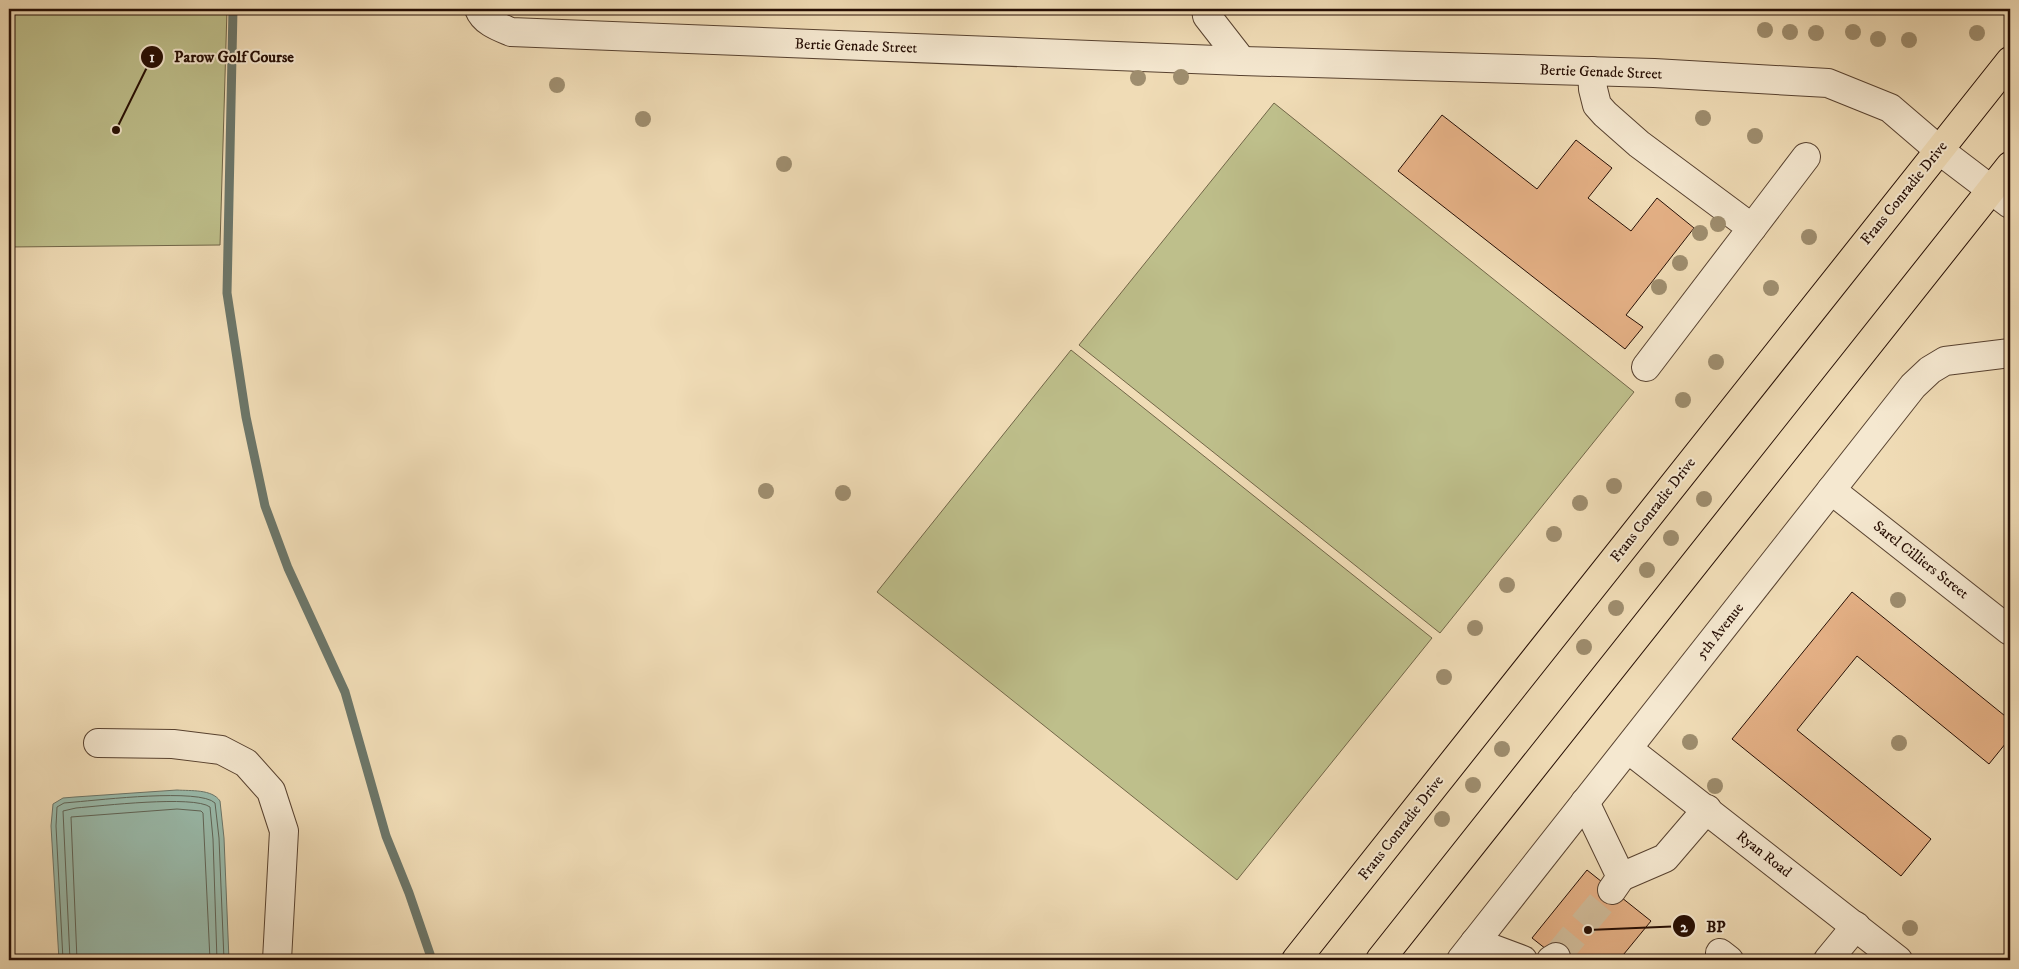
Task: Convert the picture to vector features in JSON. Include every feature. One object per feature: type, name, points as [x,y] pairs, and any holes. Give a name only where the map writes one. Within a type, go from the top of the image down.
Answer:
[{"type":"main road","name":"Frans Conradie Drive","points":[[1296,960],[2010,61]]},
{"type":"main road","points":[[1380,960],[2001,197],[2010,166]]},
{"type":"street","name":"Bertie Genade Street","points":[[478,9],[480,14],[493,24],[511,32],[1242,61],[1654,73],[1828,83],[1890,108],[1939,150],[2001,197]]},
{"type":"street","points":[[1206,9],[1207,16],[1242,61]]},
{"type":"street","points":[[1592,71],[1593,89],[1597,105],[1605,114],[1639,144],[1752,228]]},
{"type":"street","points":[[1646,367],[1806,157]]},
{"type":"street","name":"5th Avenue","points":[[1468,951],[1913,386],[1930,370],[1945,361],[2010,353]]},
{"type":"street","name":"Sarel Cilliers Street","points":[[1831,490],[2010,631]]},
{"type":"street","points":[[98,743],[172,744],[221,750],[246,763],[271,791],[284,831],[277,960]]},
{"type":"street","name":"Ryan Road","points":[[1628,749],[1898,960]]},
{"type":"street","points":[[1585,802],[1617,884],[1665,858],[1707,809]]},
{"type":"street","points":[[1828,960],[1856,926]]},
{"type":"street","points":[[1468,951],[1523,960]]},
{"type":"green space","points":[[9,9],[227,9],[220,245],[9,247]]},
{"type":"green space","points":[[1274,103],[1634,392],[1440,633],[1079,345]]},
{"type":"green space","points":[[1071,350],[1432,638],[1237,880],[877,592]]},
{"type":"water","points":[[177,790],[212,794],[220,801],[224,838],[229,960],[59,960],[51,826],[53,804],[63,798]]},
{"type":"building","points":[[1442,115],[1537,189],[1576,140],[1612,168],[1588,198],[1631,231],[1657,198],[1694,228],[1626,315],[1643,327],[1625,349],[1398,171]]},
{"type":"building","points":[[1852,592],[2010,720],[2010,738],[1989,764],[1857,656],[1797,730],[1931,839],[1901,876],[1732,739]]},
{"type":"building","points":[[1587,870],[1651,921],[1619,960],[1560,960],[1532,938]]},
{"type":"waterway","points":[[233,9],[227,293],[246,417],[265,506],[288,568],[345,692],[386,836],[409,893],[432,960]]},
{"type":"tunnel","points":[[1556,957],[1612,890]]},
{"type":"place","name":"Parow Golf Course","points":[[116,130]]},
{"type":"place","name":"BP","points":[[1588,930]]}]
